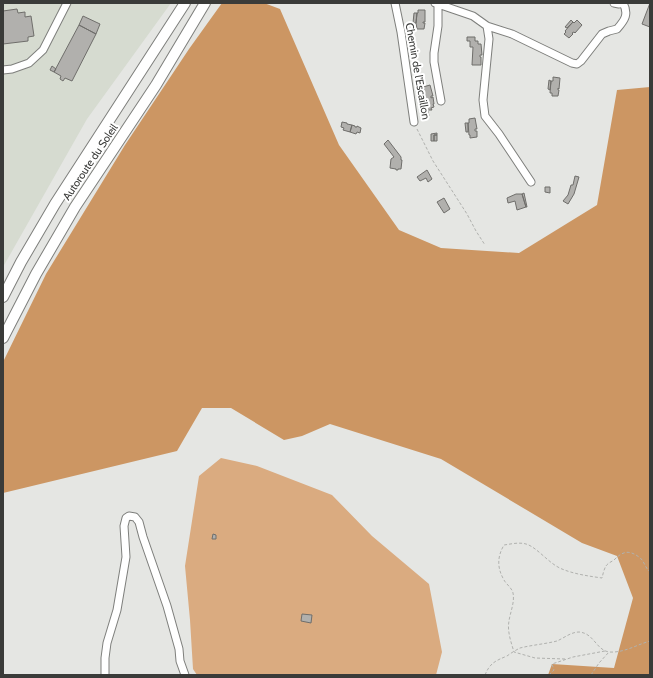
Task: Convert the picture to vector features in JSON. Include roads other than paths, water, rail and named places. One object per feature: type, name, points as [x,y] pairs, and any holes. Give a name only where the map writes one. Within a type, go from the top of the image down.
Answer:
[{"type":"highway","name":"Autoroute du Soleil","points":[[3,297],[21,262],[55,204],[185,3]]},
{"type":"highway","name":"Autoroute du Soleil","points":[[3,338],[36,274],[74,207],[156,85],[205,3]]},
{"type":"street","points":[[3,70],[29,64],[43,50],[67,3]]},
{"type":"street","name":"Chemin de l'Escaillon","points":[[395,3],[401,32],[414,122]]},
{"type":"street","points":[[441,101],[434,62],[438,26],[437,4],[473,16],[487,26],[512,34],[577,64],[602,34],[609,30],[618,29],[623,22],[626,11],[623,3],[614,3]]},
{"type":"street","points":[[487,26],[489,39],[483,100],[485,116],[531,182]]},
{"type":"street","points":[[105,675],[107,643],[117,610],[126,557],[124,526],[126,518],[129,516],[135,517],[139,522],[142,537],[167,606],[180,649],[180,661],[185,675]]}]
